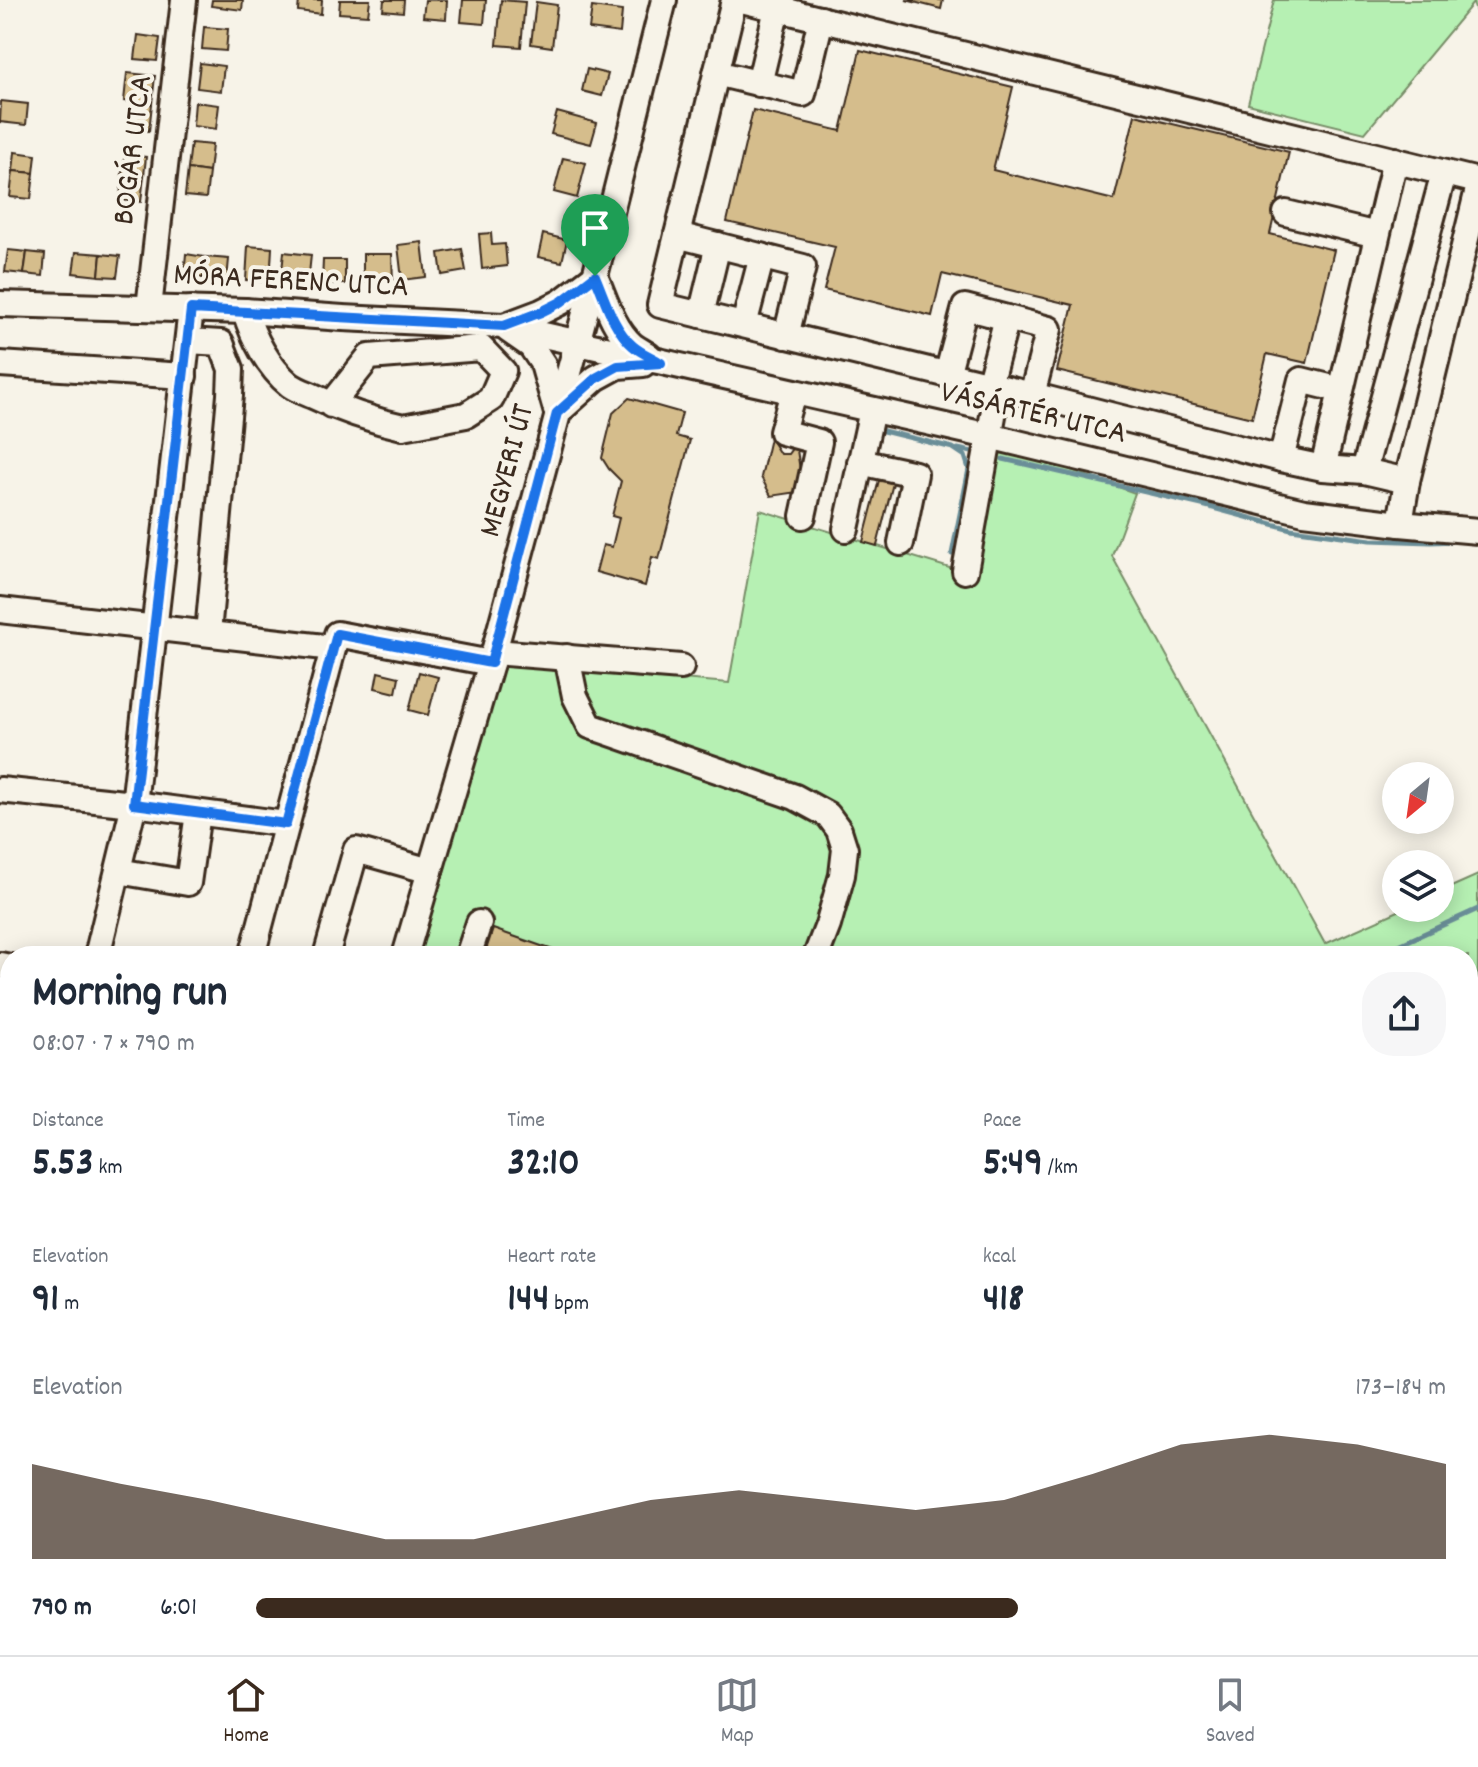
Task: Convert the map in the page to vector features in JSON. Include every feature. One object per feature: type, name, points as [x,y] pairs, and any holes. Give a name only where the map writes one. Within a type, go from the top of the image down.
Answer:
[{"type":"street","name":"BOGÁR UTCA","points":[[149,308],[184,0]]},
{"type":"street","name":"MEGYERI ÚT","points":[[408,946],[493,657],[595,276],[664,0]]},
{"type":"street","points":[[734,0],[660,305],[1281,459],[1323,468],[1364,471],[1407,481]]},
{"type":"street","points":[[742,0],[1478,181]]},
{"type":"street","points":[[759,84],[777,9]]},
{"type":"street","points":[[716,73],[803,94],[821,19]]},
{"type":"street","points":[[1323,468],[1395,160]]},
{"type":"street","points":[[1364,471],[1444,173]]},
{"type":"street","points":[[1400,524],[1407,481],[1478,189]]},
{"type":"street","points":[[1286,213],[1377,235]]},
{"type":"street","points":[[677,235],[803,267],[786,336]]},
{"type":"street","points":[[701,315],[718,245]]},
{"type":"street","points":[[744,325],[762,256]]},
{"type":"street","points":[[504,326],[561,302],[595,276],[621,332],[632,345],[661,363]]},
{"type":"street","name":"MÓRA FERENC UTCA","points":[[0,304],[245,311],[504,326],[576,343]]},
{"type":"street","points":[[947,375],[965,307],[1049,329],[1032,395]]},
{"type":"street","points":[[99,946],[134,804],[191,309]]},
{"type":"street","points":[[245,311],[251,330],[267,359],[292,386],[331,405],[403,427],[466,415],[491,399],[503,371],[481,348],[369,357],[331,405]]},
{"type":"street","points":[[965,571],[1007,318]]},
{"type":"street","points":[[504,326],[531,346],[543,364],[557,413],[596,378],[618,366],[661,363]]},
{"type":"street","points":[[188,341],[221,343],[231,369],[208,633]]},
{"type":"street","name":"VÁSÁRTÉR UTCA","points":[[576,343],[989,436],[1304,512],[1478,531]]},
{"type":"street","points":[[0,364],[184,376]]},
{"type":"street","points":[[1281,459],[1301,380],[1341,390]]},
{"type":"street","points":[[793,392],[782,432],[819,442],[803,516]]},
{"type":"street","points":[[846,529],[872,410]]},
{"type":"street","points":[[860,462],[915,474],[901,543]]},
{"type":"street","points":[[0,610],[333,648]]},
{"type":"street","points":[[255,946],[337,634],[493,657],[567,657],[681,667]]},
{"type":"street","points":[[567,657],[575,696],[590,726],[795,797],[828,815],[839,830],[845,849],[838,888],[820,946]]},
{"type":"street","points":[[0,790],[286,824]]},
{"type":"street","points":[[118,871],[188,883],[198,813]]},
{"type":"street","points":[[329,946],[356,850],[430,871]]},
{"type":"street","points":[[471,946],[479,923]]},
{"type":"green space","points":[[1274,0],[1478,0],[1478,18],[1473,3],[1365,133],[1248,104]]},
{"type":"green space","points":[[979,437],[1135,493],[1112,556],[1325,944],[1382,918],[1382,922],[1454,922],[1454,886],[1478,875],[1478,946],[408,946],[491,663],[729,683],[760,510],[956,570]]},
{"type":"building","points":[[212,0],[243,0],[242,10],[211,6]]},
{"type":"building","points":[[299,0],[322,0],[321,14],[298,11]]},
{"type":"building","points":[[340,0],[370,0],[368,15],[339,13]]},
{"type":"building","points":[[384,0],[404,0],[403,12],[383,10]]},
{"type":"building","points":[[425,0],[447,0],[446,19],[423,17]]},
{"type":"building","points":[[463,0],[486,0],[484,24],[461,22]]},
{"type":"building","points":[[501,0],[525,2],[521,47],[497,45]]},
{"type":"building","points":[[906,0],[943,0],[941,9]]},
{"type":"building","points":[[536,2],[557,5],[552,47],[531,44]]},
{"type":"building","points":[[592,7],[622,11],[620,33],[589,29]]},
{"type":"building","points":[[204,27],[228,29],[226,51],[202,49]]},
{"type":"building","points":[[138,35],[160,38],[157,61],[135,59]]},
{"type":"building","points":[[860,50],[1013,87],[993,170],[1114,200],[1135,115],[1289,152],[1270,234],[1334,250],[1307,363],[1267,354],[1252,418],[1057,371],[1073,305],[942,274],[932,316],[824,290],[835,247],[727,222],[753,110],[841,131]]},
{"type":"building","points":[[200,63],[224,66],[221,91],[197,88]]},
{"type":"building","points":[[587,69],[608,74],[602,96],[582,91]]},
{"type":"building","points":[[127,73],[155,76],[152,104],[124,101]]},
{"type":"building","points":[[1,101],[28,104],[26,125],[0,122]]},
{"type":"building","points":[[131,102],[152,104],[149,131],[128,128]]},
{"type":"building","points":[[195,102],[219,105],[216,129],[193,126]]},
{"type":"building","points":[[557,112],[597,123],[591,144],[551,134]]},
{"type":"building","points":[[191,143],[212,145],[209,172],[188,169]]},
{"type":"building","points":[[15,152],[36,155],[34,173],[13,171]]},
{"type":"building","points":[[125,155],[146,157],[144,176],[122,174]]},
{"type":"building","points":[[563,158],[586,163],[577,198],[554,192]]},
{"type":"building","points":[[188,169],[209,172],[206,198],[185,196]]},
{"type":"building","points":[[13,171],[34,173],[31,199],[10,197]]},
{"type":"building","points":[[122,174],[144,176],[141,202],[120,200]]},
{"type":"building","points":[[491,233],[492,245],[505,244],[507,266],[482,269],[479,234]]},
{"type":"building","points":[[543,234],[567,240],[562,262],[538,257]]},
{"type":"building","points":[[422,242],[426,277],[402,280],[398,245]]},
{"type":"building","points":[[248,246],[272,248],[270,282],[246,280]]},
{"type":"building","points":[[462,249],[466,271],[442,275],[439,253]]},
{"type":"building","points":[[8,250],[27,252],[24,274],[5,272]]},
{"type":"building","points":[[27,252],[45,254],[43,276],[24,274]]},
{"type":"building","points":[[76,252],[101,254],[99,276],[73,273]]},
{"type":"building","points":[[284,252],[311,255],[308,283],[281,280]]},
{"type":"building","points":[[101,254],[120,256],[117,277],[99,276]]},
{"type":"building","points":[[186,254],[205,257],[203,278],[184,275]]},
{"type":"building","points":[[363,254],[392,254],[393,282],[363,282]]},
{"type":"building","points":[[205,257],[229,259],[227,280],[203,278]]},
{"type":"building","points":[[323,260],[345,260],[345,284],[322,283]]},
{"type":"building","points":[[629,398],[682,413],[676,436],[690,440],[659,559],[652,557],[645,586],[596,572],[603,545],[612,547],[619,518],[612,516],[621,481],[602,458],[613,413]]},
{"type":"building","points":[[770,438],[780,454],[788,454],[796,443],[802,471],[797,492],[771,496],[761,477]]},
{"type":"building","points":[[879,480],[893,483],[877,546],[863,542]]},
{"type":"building","points":[[378,672],[399,677],[396,693],[375,688]]},
{"type":"building","points":[[419,672],[438,677],[428,715],[409,710]]},
{"type":"building","points":[[493,929],[541,946],[487,946]]},
{"type":"waterway","points":[[879,430],[953,448],[965,456],[969,469],[952,554]]},
{"type":"waterway","points":[[958,449],[972,452]]},
{"type":"waterway","points":[[1003,459],[1291,529],[1371,540],[1457,541]]},
{"type":"waterway","points":[[1397,946],[1478,909]]},
{"type":"route","points":[[595,276],[621,332],[632,345],[661,363],[618,366],[596,378],[557,413],[491,663],[337,634],[286,824],[134,804],[191,309],[504,326],[561,302],[595,276]]}]
